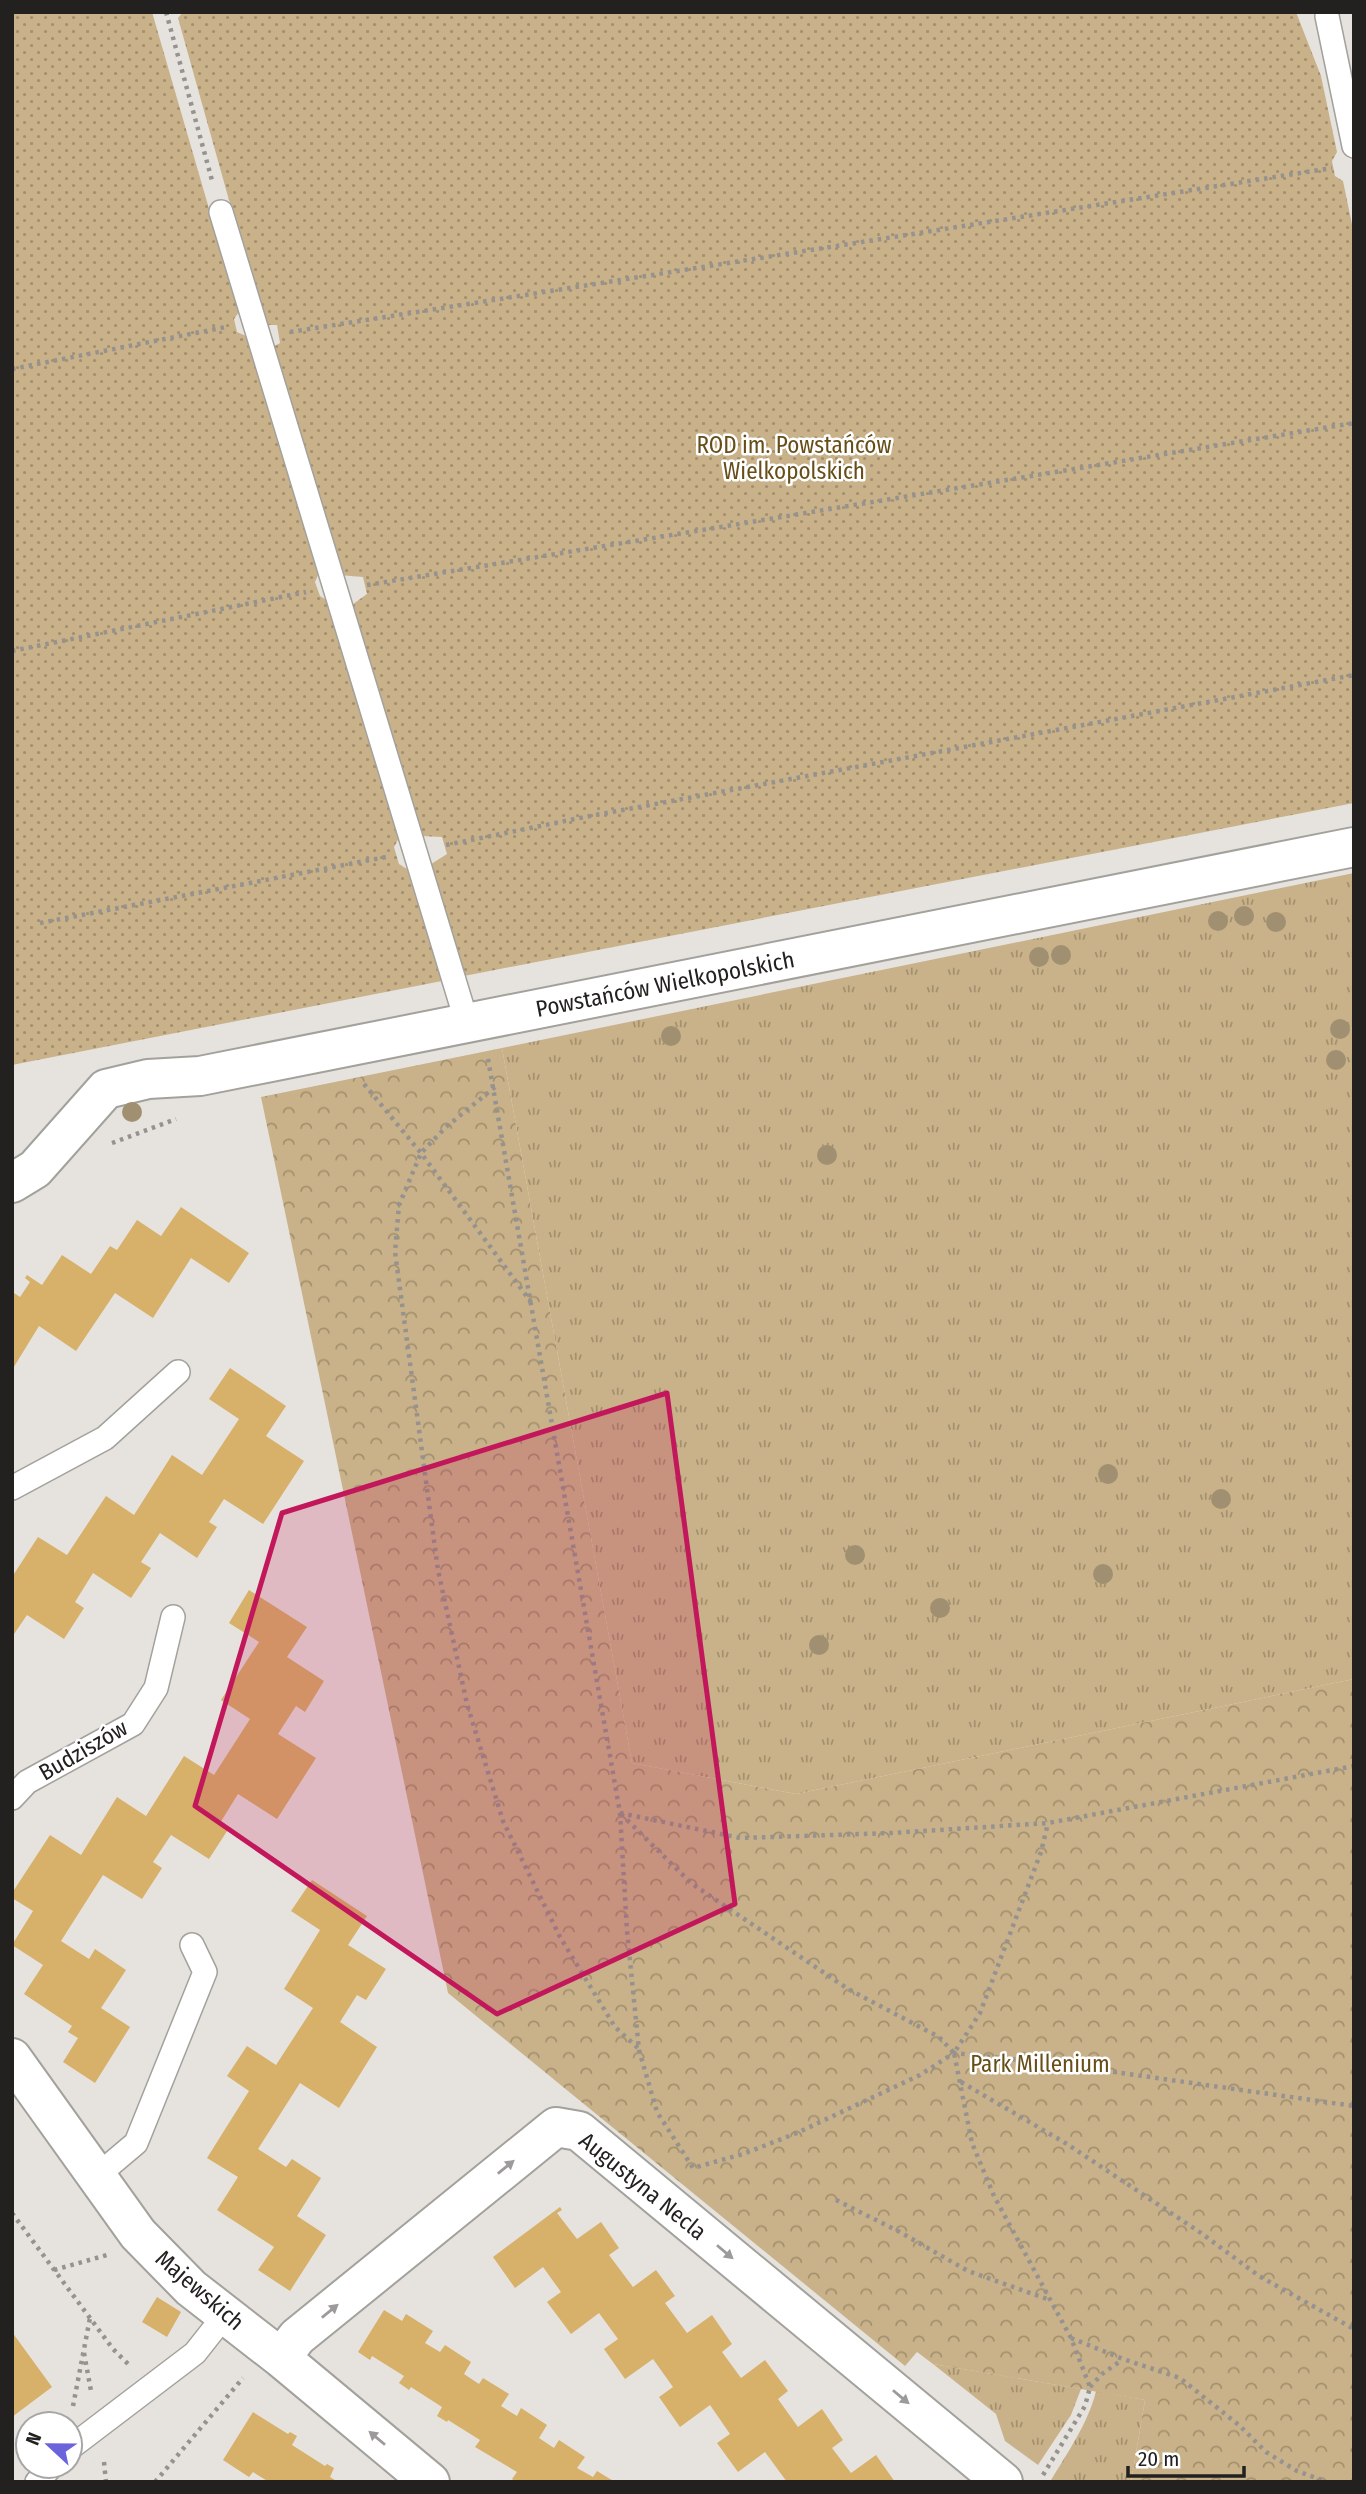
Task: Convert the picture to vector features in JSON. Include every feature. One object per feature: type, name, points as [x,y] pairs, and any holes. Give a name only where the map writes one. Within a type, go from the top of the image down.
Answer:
[{"type":"street","name":"Powstańców Wielkopolskich","points":[[12,1183],[35,1169],[106,1089],[148,1079],[200,1076],[1354,847]]},
{"type":"street","name":"Majewskich","points":[[12,2058],[138,2234],[191,2288],[275,2353],[430,2482]]},
{"type":"street","name":"Augustyna Necla","points":[[275,2353],[556,2127],[579,2131],[1003,2482]]},
{"type":"lane","points":[[1327,16],[1354,146]]},
{"type":"lane","points":[[221,212],[473,1022]]},
{"type":"lane","points":[[12,1488],[105,1438],[178,1372]]},
{"type":"lane","name":"Budziszów","points":[[12,1798],[27,1782],[133,1724],[156,1688],[173,1617]]},
{"type":"lane","points":[[98,2175],[136,2143],[205,1972],[192,1945]]},
{"type":"lane","points":[[84,2439],[195,2353],[225,2315]]},
{"type":"path","points":[[166,12],[221,212]]},
{"type":"path","points":[[279,334],[1334,168]]},
{"type":"path","points":[[12,369],[236,325]]},
{"type":"path","points":[[365,585],[1354,424]]},
{"type":"path","points":[[12,651],[317,590]]},
{"type":"path","points":[[444,846],[585,817],[1354,676]]},
{"type":"path","points":[[40,923],[396,855]]},
{"type":"path","points":[[473,1022],[495,1087],[620,1813],[627,1931],[639,2050],[657,2112],[693,2168],[743,2154],[796,2133],[920,2075],[954,2053],[980,2013],[1041,1852],[1048,1823]]},
{"type":"path","points":[[336,1049],[421,1153],[531,1303]]},
{"type":"path","points":[[495,1087],[446,1127],[421,1153],[399,1205],[395,1252],[438,1570],[467,1704],[503,1821],[554,1925],[615,2027],[639,2050]]},
{"type":"path","points":[[105,1146],[183,1116]]},
{"type":"path","points":[[620,1813],[740,1838],[892,1833],[1048,1823],[1354,1766]]},
{"type":"path","points":[[620,1813],[691,1883],[848,1990],[939,2037],[954,2053],[976,2153],[994,2196],[1070,2338],[1090,2387]]},
{"type":"path","points":[[954,2053],[1058,2064],[1354,2106]]},
{"type":"path","points":[[960,2082],[1067,2144],[1201,2233],[1259,2276],[1354,2329]]},
{"type":"path","points":[[836,2200],[968,2271],[1051,2300]]},
{"type":"path","points":[[12,2213],[113,2348],[151,2386]]},
{"type":"path","points":[[54,2270],[148,2243]]},
{"type":"path","points":[[72,2410],[90,2317]]},
{"type":"path","points":[[1070,2338],[1180,2378],[1240,2426],[1266,2452],[1297,2471],[1327,2482]]},
{"type":"path","points":[[155,2482],[275,2353]]},
{"type":"path","points":[[1038,2482],[1085,2406],[1090,2387],[1102,2374],[1123,2359]]},
{"type":"highlighted area","points":[[667,1393],[735,1904],[497,2014],[195,1806],[282,1513]]},
{"type":"green space","points":[[12,12],[152,12],[239,312],[234,319],[237,332],[246,336],[319,573],[315,582],[320,596],[328,601],[399,838],[394,847],[399,864],[407,869],[442,981],[12,1065]]},
{"type":"green space","name":"ROD im. Powstańców Wielkopolskich","points":[[183,12],[1296,12],[1321,76],[1337,152],[1332,161],[1335,176],[1343,181],[1354,234],[1354,803],[464,976],[428,866],[447,854],[442,837],[421,836],[349,607],[367,594],[363,577],[339,575],[271,348],[280,343],[277,325],[264,325],[178,18]]},
{"type":"green space","points":[[1354,873],[1354,1679],[796,1794],[632,1763],[502,1048]]},
{"type":"green space","name":"Park Millenium","points":[[502,1048],[632,1763],[796,1794],[1354,1679],[1354,2482],[1131,2482],[1145,2400],[933,2364],[917,2352],[905,2366],[448,1993],[261,1097]]},
{"type":"green space","points":[[933,2364],[1081,2389],[1071,2415],[1038,2465],[1005,2441],[996,2414]]},
{"type":"green space","points":[[1096,2391],[1145,2400],[1131,2482],[1050,2482],[1082,2427]]},
{"type":"building","points":[[181,1207],[249,1253],[229,1283],[191,1258],[153,1318],[115,1293],[76,1351],[39,1326],[12,1370],[12,1295],[14,1293],[20,1297],[30,1282],[25,1278],[27,1275],[42,1285],[62,1255],[91,1274],[110,1246],[117,1250],[137,1220],[161,1236]]},
{"type":"building","points":[[230,1368],[286,1406],[266,1436],[304,1461],[263,1524],[224,1499],[209,1522],[217,1527],[197,1558],[160,1533],[141,1562],[151,1568],[131,1598],[93,1573],[75,1602],[84,1608],[64,1639],[27,1615],[12,1637],[12,1577],[38,1537],[67,1555],[106,1496],[134,1515],[172,1455],[202,1475],[239,1419],[209,1399]]},
{"type":"building","points":[[249,1590],[307,1627],[287,1657],[324,1681],[305,1712],[296,1706],[278,1734],[316,1758],[277,1819],[238,1794],[220,1823],[229,1828],[209,1859],[171,1835],[153,1862],[162,1868],[142,1899],[103,1875],[61,1941],[89,1959],[95,1949],[126,1970],[101,2008],[130,2027],[95,2083],[63,2062],[78,2038],[68,2032],[72,2026],[24,1994],[43,1965],[12,1945],[33,1911],[12,1898],[12,1893],[50,1835],[81,1855],[117,1797],[146,1816],[184,1756],[214,1775],[250,1719],[221,1700],[259,1642],[229,1623]]},
{"type":"building","points":[[312,1880],[367,1916],[348,1945],[386,1969],[366,2000],[357,1995],[340,2022],[377,2047],[339,2108],[300,2083],[258,2149],[286,2167],[292,2159],[321,2178],[297,2216],[326,2235],[290,2291],[258,2270],[274,2247],[217,2210],[238,2177],[207,2158],[249,2091],[227,2076],[247,2046],[276,2065],[313,2008],[284,1989],[320,1930],[291,1911]]},
{"type":"building","points":[[560,2207],[562,2210],[557,2213],[577,2239],[601,2222],[619,2248],[609,2255],[633,2287],[656,2270],[675,2296],[665,2303],[687,2333],[712,2315],[732,2344],[722,2352],[741,2378],[765,2360],[788,2391],[778,2399],[798,2427],[822,2409],[843,2440],[832,2448],[851,2473],[876,2455],[895,2482],[787,2482],[765,2452],[738,2472],[717,2443],[730,2434],[710,2405],[680,2427],[659,2397],[673,2387],[653,2359],[625,2379],[604,2349],[618,2339],[599,2313],[571,2334],[547,2302],[561,2292],[543,2267],[515,2288],[493,2257]]},
{"type":"building","points":[[157,2297],[181,2312],[167,2337],[142,2322]]},
{"type":"building","points":[[384,2310],[402,2321],[406,2314],[433,2331],[425,2343],[440,2352],[445,2345],[471,2362],[464,2374],[479,2384],[483,2378],[509,2394],[501,2406],[517,2416],[521,2408],[547,2425],[539,2438],[554,2448],[559,2440],[585,2457],[577,2468],[593,2477],[597,2471],[615,2482],[516,2482],[512,2479],[517,2472],[475,2447],[480,2440],[437,2416],[442,2407],[411,2387],[409,2390],[399,2383],[404,2376],[372,2356],[370,2360],[358,2352]]},
{"type":"building","points":[[12,2332],[52,2387],[21,2410],[14,2410],[12,2417]]},
{"type":"building","points":[[253,2412],[288,2434],[290,2432],[297,2436],[292,2445],[325,2466],[327,2464],[334,2468],[330,2477],[338,2482],[269,2482],[253,2472],[249,2477],[223,2460]]}]
